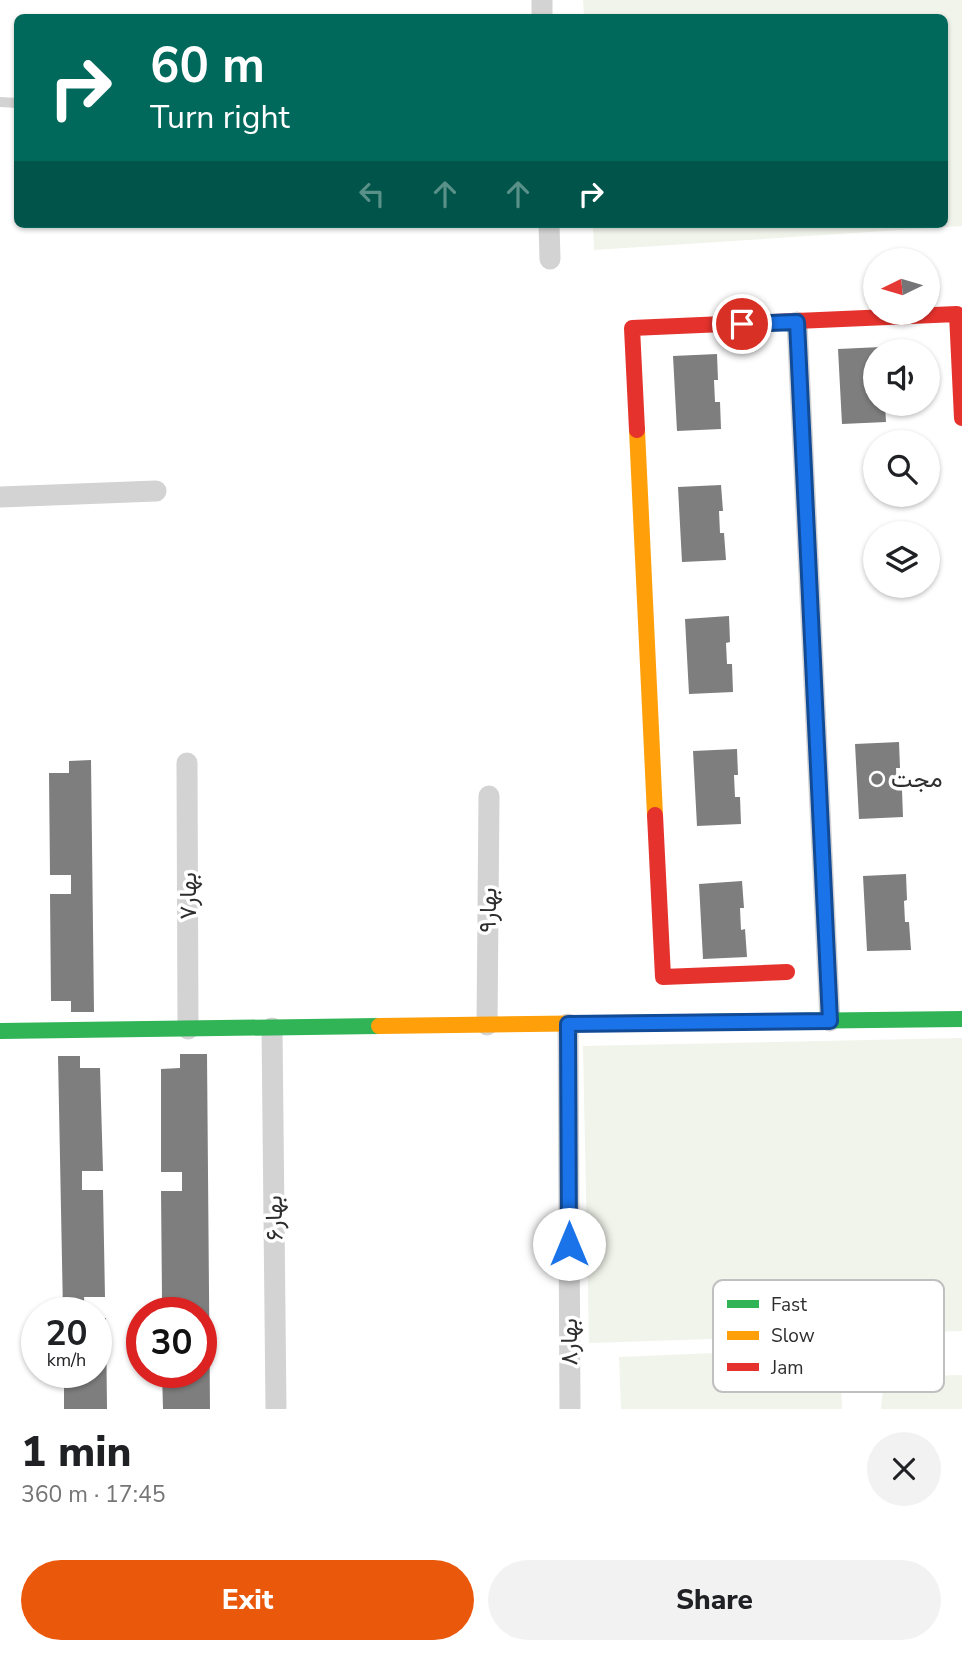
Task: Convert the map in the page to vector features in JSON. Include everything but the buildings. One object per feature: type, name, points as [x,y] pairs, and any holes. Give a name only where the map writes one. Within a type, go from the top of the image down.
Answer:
[{"type":"street","points":[[549,228],[550,258]]},
{"type":"street","points":[[787,972],[663,977],[632,328],[959,314],[962,418]]},
{"type":"street","points":[[797,322],[830,1021]]},
{"type":"street","points":[[0,497],[156,491]]},
{"type":"street","name":"بهار۷","points":[[187,763],[188,1028]]},
{"type":"street","name":"بهار۹","points":[[487,1025],[489,796]]},
{"type":"street","points":[[0,1031],[962,1019]]},
{"type":"street","name":"بهار۸","points":[[568,1024],[570,1409]]},
{"type":"street","name":"بهار۶","points":[[272,1028],[276,1409]]},
{"type":"shaded area","points":[[583,0],[962,0],[962,226],[948,227],[948,14],[584,14]]},
{"type":"shaded area","points":[[593,228],[931,228],[594,250]]},
{"type":"shaded area","points":[[962,1038],[962,1331],[944,1332],[944,1280],[713,1280],[713,1339],[589,1343],[583,1046]]},
{"type":"shaded area","points":[[713,1353],[713,1392],[841,1392],[842,1409],[621,1409],[619,1357]]},
{"type":"shaded area","points":[[944,1375],[962,1375],[962,1409],[881,1409],[883,1392],[944,1392]]},
{"type":"traffic: fast","points":[[693,1022],[962,1019]]},
{"type":"traffic: fast","points":[[0,1031],[379,1026]]},
{"type":"traffic: slow","points":[[637,430],[655,815]]},
{"type":"traffic: slow","points":[[379,1026],[693,1022]]},
{"type":"traffic: jam","points":[[637,430],[632,328],[957,314],[962,418]]},
{"type":"traffic: jam","points":[[655,815],[663,977],[787,972]]},
{"type":"place","name":"مجت","points":[[877,779]]},
{"type":"route","points":[[569,1244],[568,1024],[830,1021],[797,322],[742,324]]}]
